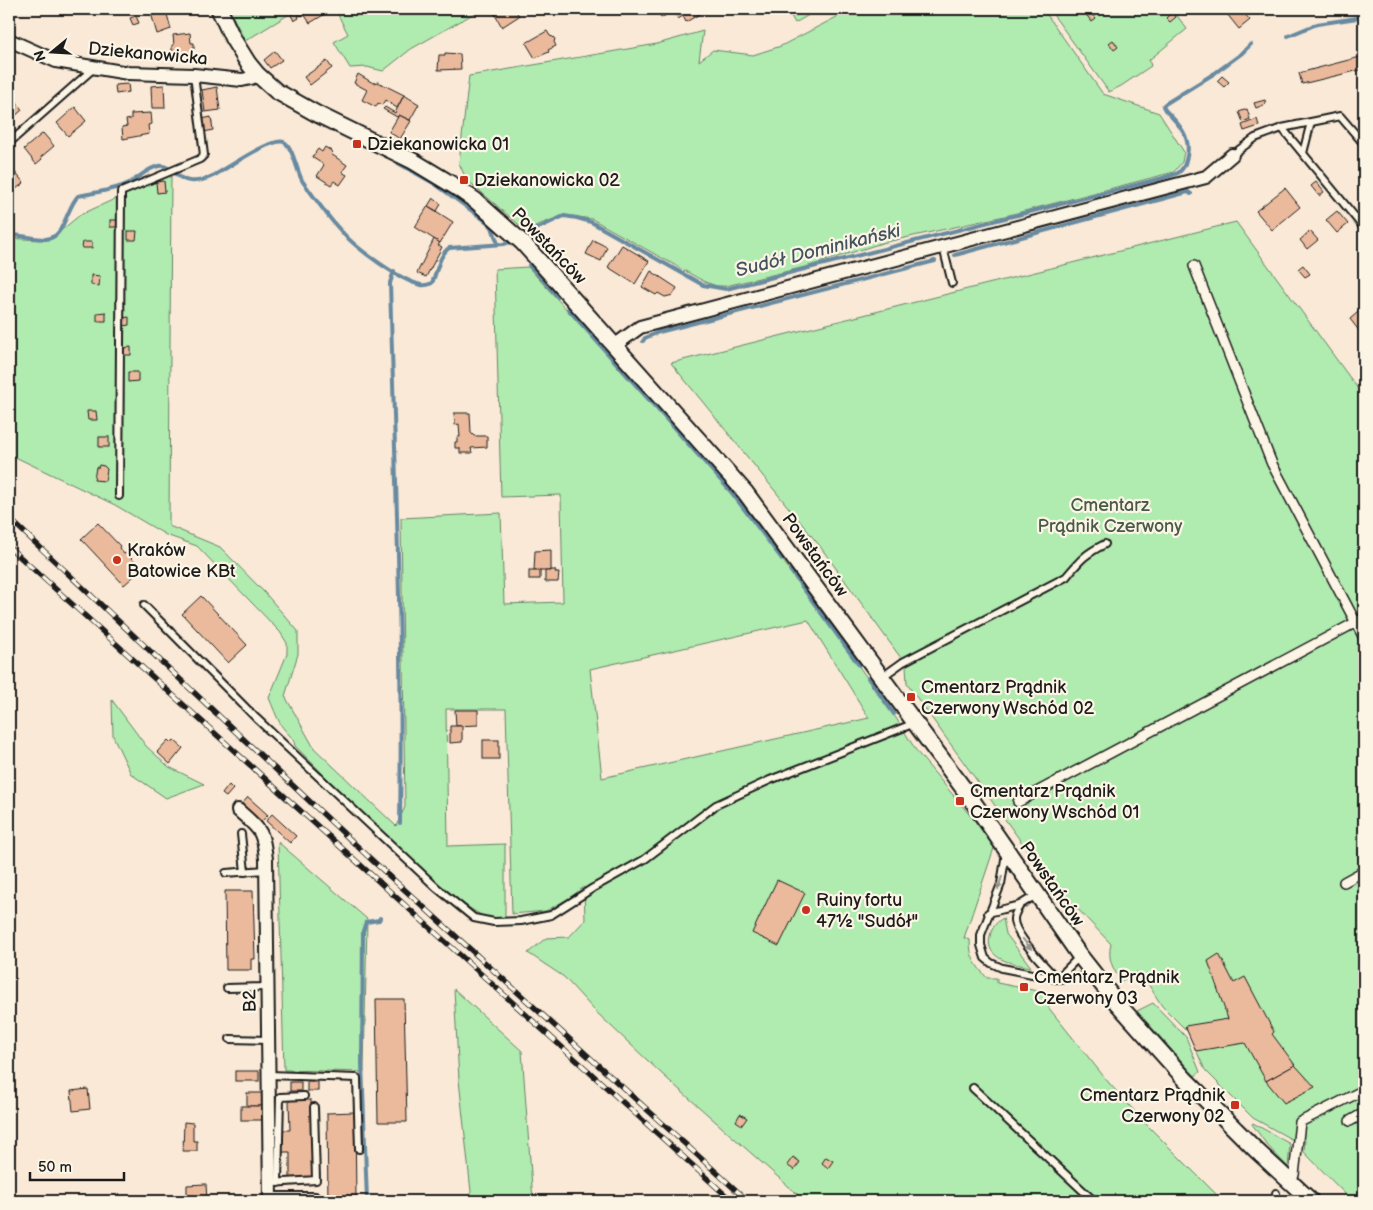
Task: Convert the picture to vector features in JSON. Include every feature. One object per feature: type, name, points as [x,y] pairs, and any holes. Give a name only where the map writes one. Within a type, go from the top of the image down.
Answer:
[{"type":"street","name":"Powstańców","points":[[219,9],[233,39],[257,74],[286,98],[437,175],[476,201],[523,244],[745,492],[969,796],[1094,976],[1185,1079],[1256,1150],[1311,1201]]},
{"type":"street","name":"Dziekanowicka","points":[[9,40],[56,62],[128,73],[194,75],[242,80],[257,74]]},
{"type":"street","points":[[614,346],[640,327],[1206,177],[1232,155]]},
{"type":"street","points":[[1194,266],[1272,464],[1360,620],[1364,638]]},
{"type":"street","points":[[1018,802],[1360,620]]},
{"type":"street","name":"B2","points":[[238,810],[259,830],[264,839],[272,1191]]},
{"type":"street","points":[[1344,882],[1364,871]]},
{"type":"street","points":[[1294,1175],[1300,1122],[1364,1090]]},
{"type":"street","points":[[1350,1121],[1364,1114]]},
{"type":"lane","points":[[9,143],[94,68]]},
{"type":"lane","points":[[119,496],[121,192],[200,159],[204,155],[194,75]]},
{"type":"lane","points":[[1232,155],[1255,138],[1282,128],[1340,116],[1364,144]]},
{"type":"lane","points":[[1303,153],[1311,122]]},
{"type":"lane","points":[[1282,128],[1364,228]]},
{"type":"lane","points":[[943,247],[952,282]]},
{"type":"lane","points":[[881,678],[903,662],[1066,577],[1088,553],[1105,544]]},
{"type":"lane","points":[[144,604],[256,718],[437,888],[474,918],[494,922],[521,921],[552,915],[593,888],[645,859],[716,806],[770,780],[915,723]]},
{"type":"lane","points":[[241,834],[245,872]]},
{"type":"lane","points":[[1006,851],[1000,884],[988,913],[982,935],[981,945],[985,958],[1002,968],[1057,979],[1094,976]]},
{"type":"lane","points":[[226,873],[266,870]]},
{"type":"lane","points":[[988,913],[1020,905],[1036,895]]},
{"type":"lane","points":[[1020,905],[1014,916],[1014,925],[1020,936],[1057,979]]},
{"type":"lane","points":[[1057,979],[1080,956]]},
{"type":"lane","points":[[227,988],[267,987]]},
{"type":"lane","points":[[230,1040],[268,1040]]},
{"type":"lane","points":[[268,1075],[357,1078],[359,1149]]},
{"type":"lane","points":[[973,1088],[1094,1201]]},
{"type":"lane","points":[[272,1191],[280,1097],[304,1096]]},
{"type":"lane","points":[[272,1191],[316,1180],[314,1107]]},
{"type":"lane","points":[[272,1191],[315,1196],[315,1201]]},
{"type":"lane","points":[[1276,1193],[1277,1201]]},
{"type":"green space","points":[[229,9],[298,9],[245,41]]},
{"type":"green space","points":[[335,9],[482,9],[411,49],[383,71],[367,67],[350,68],[334,42],[348,34]]},
{"type":"green space","points":[[787,9],[819,9],[795,23]]},
{"type":"green space","points":[[852,9],[1043,9],[1103,94],[1159,113],[1184,152],[1182,162],[1174,172],[1009,215],[882,243],[809,266],[726,286],[717,286],[705,282],[592,219],[564,215],[525,230],[466,179],[459,163],[469,76],[657,44],[703,31],[699,61],[713,50],[753,55],[781,46]]},
{"type":"green space","points":[[1049,9],[1172,9],[1187,29],[1149,60],[1151,66],[1109,92]]},
{"type":"green space","points":[[171,173],[169,526],[220,547],[264,592],[298,631],[298,654],[285,696],[314,748],[396,826],[405,807],[401,518],[501,513],[504,604],[563,602],[561,495],[501,497],[495,269],[528,267],[737,497],[896,718],[917,752],[995,845],[964,938],[970,940],[972,956],[979,969],[987,978],[997,978],[997,983],[1048,993],[1054,1002],[1048,1007],[1109,1083],[1148,1126],[1223,1201],[805,1201],[663,1075],[594,1010],[564,977],[528,953],[546,938],[569,937],[585,920],[584,887],[571,897],[546,911],[512,914],[506,709],[446,709],[448,846],[505,844],[505,918],[484,917],[449,895],[388,839],[295,746],[281,725],[269,698],[287,654],[287,643],[280,632],[197,546],[166,535],[115,505],[9,454],[9,238],[40,240],[58,233],[80,215]],"holes":[[[808,620],[869,718],[602,778],[590,669]]]},
{"type":"green space","name":"Cmentarz Prądnik Czerwony","points":[[1236,222],[1364,397],[1364,1201],[1352,1201],[1304,1152],[1305,1140],[1291,1139],[1253,1118],[1205,1070],[1188,1032],[1162,1006],[1145,979],[1138,972],[1121,981],[1112,964],[1111,944],[1072,903],[1067,905],[907,684],[906,665],[819,545],[671,363]]},
{"type":"green space","points":[[112,700],[146,746],[169,767],[204,784],[166,798],[131,774],[113,736]]},
{"type":"green space","points":[[278,842],[367,919],[364,1072],[284,1070]]},
{"type":"green space","points":[[1003,918],[1006,934],[1031,967],[1009,962],[996,956],[991,951],[989,944],[991,933],[996,923]]},
{"type":"green space","points":[[454,989],[522,1051],[533,1201],[472,1201],[459,1080]]},
{"type":"green space","points":[[1153,1003],[1186,1037],[1200,1072],[1195,1076],[1137,1011]]},
{"type":"green space","points":[[1253,1123],[1290,1144],[1288,1167],[1267,1145]]},
{"type":"building","points":[[301,9],[322,9],[325,14],[310,23],[304,14],[298,15],[299,18],[294,21],[291,15]]},
{"type":"building","points":[[499,9],[515,9],[519,16],[502,27],[494,13]]},
{"type":"building","points":[[656,9],[666,9],[669,13],[661,18]]},
{"type":"building","points":[[672,9],[702,9],[703,12],[686,22],[683,16],[678,19]]},
{"type":"building","points":[[1087,9],[1096,19],[1092,22],[1084,12]]},
{"type":"building","points":[[1223,9],[1240,9],[1250,20],[1239,29]]},
{"type":"building","points":[[166,11],[171,29],[157,34],[151,13],[154,15]]},
{"type":"building","points":[[1172,12],[1176,17],[1170,22],[1166,18]]},
{"type":"building","points":[[136,16],[139,23],[133,25],[130,18]]},
{"type":"building","points":[[547,31],[555,39],[556,46],[548,50],[549,52],[535,58],[526,43]]},
{"type":"building","points":[[190,33],[191,43],[194,43],[194,49],[192,49],[193,59],[176,61],[175,51],[172,51],[172,45],[174,45],[173,35]]},
{"type":"building","points":[[1113,40],[1118,47],[1114,50],[1109,43]]},
{"type":"building","points":[[275,51],[282,60],[270,68],[264,60]]},
{"type":"building","points":[[445,53],[460,54],[461,69],[438,70],[439,55],[445,55]]},
{"type":"building","points":[[1364,56],[1364,69],[1302,84],[1299,73]]},
{"type":"building","points":[[327,61],[332,68],[310,85],[304,77]]},
{"type":"building","points":[[358,74],[373,83],[378,82],[404,95],[397,108],[385,100],[382,105],[378,103],[376,107],[362,100],[367,90],[354,83]]},
{"type":"building","points":[[1222,76],[1229,82],[1224,87],[1217,81]]},
{"type":"building","points":[[128,84],[129,92],[116,94],[115,85]]},
{"type":"building","points":[[164,85],[165,108],[152,108],[151,86]]},
{"type":"building","points":[[217,87],[220,110],[205,112],[202,90]]},
{"type":"building","points":[[404,95],[419,104],[410,120],[399,115],[397,117],[383,109],[385,107],[395,113]]},
{"type":"building","points":[[11,99],[12,101],[15,99],[22,110],[13,118],[11,115],[9,117],[9,101]]},
{"type":"building","points":[[1265,100],[1266,104],[1256,108],[1254,103]]},
{"type":"building","points":[[75,107],[86,121],[68,136],[57,123]]},
{"type":"building","points":[[1247,109],[1250,119],[1243,122],[1239,112]]},
{"type":"building","points":[[151,113],[152,124],[148,125],[149,134],[123,139],[122,127],[127,126],[126,120],[131,119],[131,114]]},
{"type":"building","points":[[399,115],[411,121],[400,139],[389,132]]},
{"type":"building","points":[[211,117],[213,130],[204,132],[202,119]]},
{"type":"building","points":[[1257,119],[1259,126],[1244,131],[1242,125]]},
{"type":"building","points":[[43,133],[54,146],[36,164],[24,149]]},
{"type":"building","points":[[325,147],[333,152],[331,154],[347,165],[342,172],[347,175],[340,185],[334,181],[331,185],[317,176],[324,165],[312,157],[318,149],[322,152]]},
{"type":"building","points":[[14,171],[24,183],[16,189],[12,185],[9,188],[9,175]]},
{"type":"building","points":[[164,181],[165,192],[157,193],[156,182]]},
{"type":"building","points":[[1316,182],[1324,192],[1319,196],[1311,186]]},
{"type":"building","points":[[1285,188],[1300,207],[1272,230],[1256,211]]},
{"type":"building","points":[[433,198],[441,204],[437,211],[428,206]]},
{"type":"building","points":[[428,206],[453,222],[440,243],[415,227]]},
{"type":"building","points":[[1337,211],[1348,224],[1337,233],[1326,220]]},
{"type":"building","points":[[110,220],[117,220],[117,227],[110,227]]},
{"type":"building","points":[[128,231],[137,231],[136,240],[128,240]]},
{"type":"building","points":[[1310,231],[1318,240],[1307,249],[1300,240]]},
{"type":"building","points":[[434,239],[442,247],[426,277],[417,273]]},
{"type":"building","points":[[593,240],[607,247],[601,261],[586,254]]},
{"type":"building","points":[[83,242],[92,242],[92,248],[82,248]]},
{"type":"building","points":[[622,245],[649,261],[635,284],[608,267]]},
{"type":"building","points":[[1303,265],[1310,274],[1305,277],[1298,269]]},
{"type":"building","points":[[651,271],[677,288],[673,295],[665,297],[658,293],[656,295],[642,287]]},
{"type":"building","points":[[91,275],[100,276],[99,286],[91,285]]},
{"type":"building","points":[[1364,307],[1364,337],[1350,319]]},
{"type":"building","points":[[106,312],[106,321],[97,321],[97,313]]},
{"type":"building","points":[[129,317],[129,325],[123,326],[123,318]]},
{"type":"building","points":[[131,347],[131,355],[124,355],[123,348]]},
{"type":"building","points":[[128,372],[138,372],[138,381],[128,382]]},
{"type":"building","points":[[87,411],[96,411],[97,420],[88,420]]},
{"type":"building","points":[[454,413],[470,413],[471,433],[474,436],[487,436],[487,447],[471,448],[472,453],[460,453],[460,448],[455,448],[457,437],[460,437],[459,424],[455,425]]},
{"type":"building","points":[[99,437],[109,437],[109,447],[99,447]]},
{"type":"building","points":[[99,465],[107,469],[105,481],[94,480],[96,467],[98,468]]},
{"type":"building","name":"Kraków Batowice KBt","points":[[98,523],[120,546],[119,548],[124,554],[126,553],[142,569],[124,585],[81,539]]},
{"type":"building","points":[[551,550],[551,571],[534,571],[535,551]]},
{"type":"building","points":[[551,570],[559,573],[558,582],[545,582],[545,571]]},
{"type":"building","points":[[529,571],[540,571],[540,579],[529,579]]},
{"type":"building","points":[[201,596],[247,645],[228,663],[182,614]]},
{"type":"building","points":[[455,710],[478,710],[478,725],[456,726]]},
{"type":"building","points":[[450,726],[462,726],[462,742],[450,743]]},
{"type":"building","points":[[168,740],[171,743],[174,740],[183,748],[170,764],[157,752]]},
{"type":"building","points":[[483,740],[499,740],[499,759],[483,759]]},
{"type":"building","points":[[229,785],[233,789],[226,797],[222,794]]},
{"type":"building","points":[[248,797],[268,815],[260,823],[241,805]]},
{"type":"building","points":[[272,814],[296,836],[290,843],[266,821]]},
{"type":"building","points":[[777,880],[805,893],[779,946],[752,933]]},
{"type":"building","points":[[225,891],[253,891],[255,959],[251,959],[251,970],[226,970]]},
{"type":"building","points":[[1219,954],[1234,983],[1245,977],[1274,1032],[1272,1034],[1295,1065],[1266,1081],[1245,1043],[1196,1051],[1185,1026],[1228,1019],[1208,961]]},
{"type":"building","points":[[376,999],[404,999],[407,1122],[378,1122]]},
{"type":"building","points":[[1295,1065],[1315,1087],[1284,1103],[1266,1081]]},
{"type":"building","points":[[235,1071],[259,1071],[259,1081],[235,1081]]},
{"type":"building","points":[[290,1082],[301,1082],[301,1091],[290,1091]]},
{"type":"building","points":[[307,1082],[318,1082],[318,1091],[307,1091]]},
{"type":"building","points":[[88,1089],[90,1109],[73,1111],[71,1091]]},
{"type":"building","points":[[247,1093],[264,1093],[264,1106],[247,1106]]},
{"type":"building","points":[[289,1100],[311,1100],[313,1178],[290,1178],[290,1152],[281,1152],[281,1130],[290,1130]]},
{"type":"building","points":[[241,1106],[264,1106],[264,1120],[241,1120]]},
{"type":"building","points":[[355,1112],[356,1201],[328,1201],[327,1113]]},
{"type":"building","points":[[740,1114],[747,1118],[742,1125],[736,1121]]},
{"type":"building","points":[[184,1122],[193,1123],[193,1141],[197,1141],[197,1151],[183,1151]]},
{"type":"building","points":[[793,1157],[800,1162],[794,1170],[787,1165]]},
{"type":"building","points":[[826,1157],[833,1161],[828,1168],[822,1163]]},
{"type":"building","points":[[206,1184],[207,1201],[187,1201],[187,1185]]},
{"type":"waterway","name":"Sudół Dominikański","points":[[1288,36],[1317,24],[1364,17]]},
{"type":"waterway","name":"Sudół Dominikański","points":[[521,236],[564,216],[577,218],[591,222],[703,285],[726,289],[1163,178],[1176,174],[1181,170],[1185,164],[1188,152],[1186,138],[1180,126],[1163,106],[1215,73],[1241,54],[1251,44]]},
{"type":"waterway","name":"Sudół Dominikański","points":[[9,235],[51,238],[60,229],[78,196],[123,186],[159,166],[164,166],[184,180],[201,180],[213,176],[249,154],[270,144],[284,142],[290,149],[303,182],[343,233],[380,264],[412,282],[421,285],[432,283],[441,259],[449,248],[504,244],[513,241]]},
{"type":"waterway","points":[[398,163],[435,184],[487,222],[492,227],[498,244]]},
{"type":"waterway","points":[[955,255],[1188,192],[1191,194]]},
{"type":"waterway","points":[[643,341],[645,338],[659,332],[935,261]]},
{"type":"waterway","points":[[529,265],[558,297]]},
{"type":"waterway","points":[[394,271],[390,283],[399,620],[400,823]]},
{"type":"waterway","points":[[568,309],[732,493],[782,559]]},
{"type":"waterway","points":[[790,570],[859,665]]},
{"type":"waterway","points":[[868,678],[894,714]]},
{"type":"waterway","points":[[367,1201],[362,1063],[363,931],[366,922],[379,920],[380,918]]},
{"type":"railway","points":[[9,518],[374,862],[748,1201]]},
{"type":"railway","points":[[9,547],[732,1201]]},
{"type":"place","name":"Dziekanowicka 01","points":[[357,144]]},
{"type":"place","name":"Dziekanowicka 02","points":[[464,180]]},
{"type":"place","name":"Kraków Batowice KBt","points":[[117,560]]},
{"type":"place","name":"Cmentarz Prądnik Czerwony Wschód 02","points":[[911,697]]},
{"type":"place","name":"Cmentarz Prądnik Czerwony Wschód 01","points":[[960,801]]},
{"type":"place","name":"Ruiny fortu 47½ \"Sudół\"","points":[[806,910]]},
{"type":"place","name":"Cmentarz Prądnik Czerwony 03","points":[[1024,987]]},
{"type":"place","name":"Cmentarz Prądnik Czerwony 02","points":[[1235,1105]]}]
